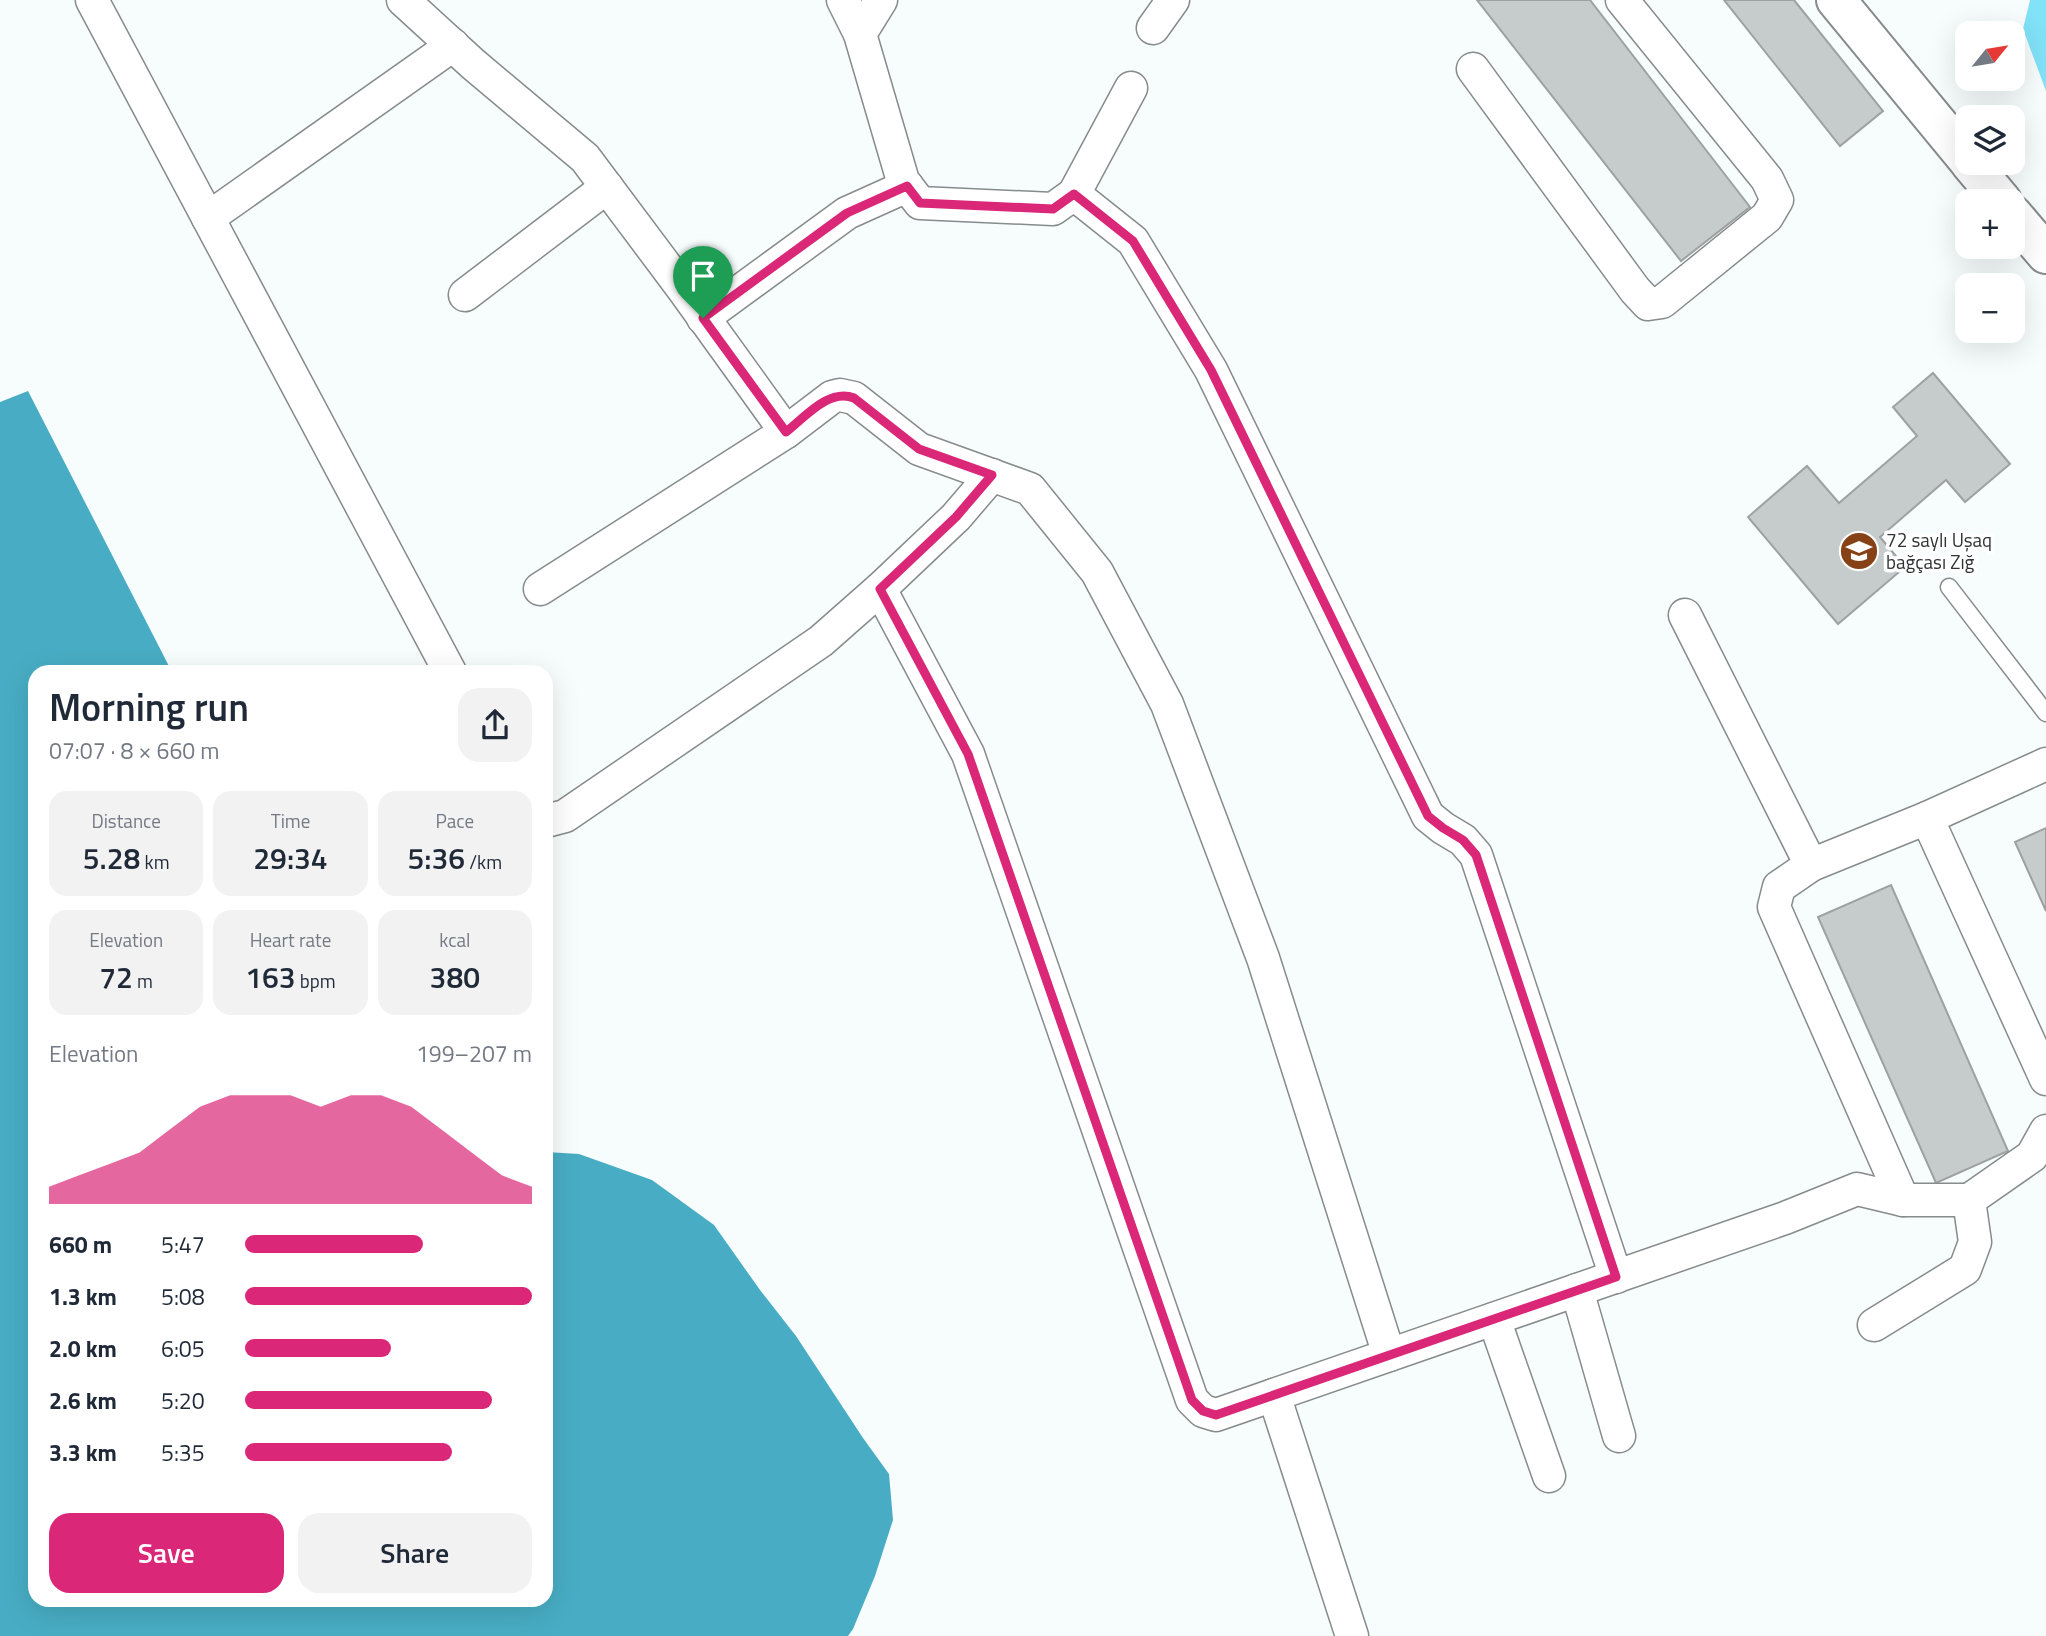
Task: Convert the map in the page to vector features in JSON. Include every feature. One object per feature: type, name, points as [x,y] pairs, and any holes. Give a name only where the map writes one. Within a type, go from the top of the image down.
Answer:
[{"type":"street","points":[[92,0],[446,665]]},
{"type":"street","points":[[403,0],[584,158],[786,432]]},
{"type":"street","points":[[843,0],[860,33],[903,181],[920,203],[1053,209],[1074,194],[1131,88]]},
{"type":"street","points":[[860,33],[881,0]]},
{"type":"street","points":[[1153,28],[1173,0]]},
{"type":"street","points":[[1473,69],[1635,290],[1648,304],[1662,302],[1767,217],[1777,200],[1766,179],[1622,0]]},
{"type":"street","points":[[1836,0],[1955,144]]},
{"type":"street","points":[[208,218],[453,45]]},
{"type":"street","points":[[1981,175],[1992,189]]},
{"type":"street","points":[[703,318],[847,213],[907,186]]},
{"type":"street","points":[[465,295],[607,187]]},
{"type":"street","points":[[1074,194],[1133,241],[1211,370],[1428,816],[1463,840],[1476,855],[1616,1277]]},
{"type":"street","points":[[2025,229],[2046,254]]},
{"type":"street","points":[[540,589],[786,432],[832,397],[847,395],[854,398],[919,449],[1030,489],[1097,572],[1167,704],[1263,958],[1389,1355]]},
{"type":"street","points":[[553,819],[565,816],[821,641],[956,517],[992,475]]},
{"type":"street","points":[[880,589],[968,754],[1192,1400],[1203,1411],[1216,1415],[1785,1218],[1857,1189],[1903,1200],[1969,1200],[2032,1156],[2046,1131]]},
{"type":"street","points":[[1685,615],[1811,865]]},
{"type":"street","points":[[1903,1200],[1774,907],[1779,887],[1811,865],[1927,818],[2046,764]]},
{"type":"street","points":[[1927,818],[2046,1079]]},
{"type":"street","points":[[1874,1325],[1965,1269],[1975,1242],[1969,1200]]},
{"type":"street","points":[[1577,1290],[1619,1436]]},
{"type":"street","points":[[1494,1319],[1549,1476]]},
{"type":"street","points":[[1274,1395],[1352,1636]]},
{"type":"lane","points":[[1949,587],[2046,713]]},
{"type":"shaded area","points":[[2030,0],[2046,0],[2046,91],[2025,34]]},
{"type":"shaded area","points":[[28,391],[168,665],[28,665],[28,1607],[553,1607],[553,1152],[579,1154],[652,1180],[714,1225],[796,1336],[889,1474],[893,1520],[875,1576],[848,1636],[0,1636],[0,402]]},
{"type":"building","points":[[1477,0],[1590,0],[1750,207],[1681,261]]},
{"type":"building","points":[[1724,0],[1794,0],[1883,111],[1840,146]]},
{"type":"building","points":[[1933,373],[2010,464],[1965,502],[1946,480],[1880,537],[1905,567],[1838,624],[1748,517],[1807,466],[1839,503],[1917,436],[1893,407]]},
{"type":"building","points":[[2046,828],[2046,911],[2015,842]]},
{"type":"building","points":[[1891,885],[2008,1151],[1936,1183],[1818,917]]},
{"type":"place","name":"72 saylı Uşaq bağçası Zığ","points":[[1859,551]]},
{"type":"route","points":[[907,186],[920,203],[969,206],[1053,209],[1074,194],[1133,241],[1211,370],[1428,816],[1463,840],[1476,855],[1616,1277],[1216,1415],[1203,1411],[1192,1400],[968,754],[880,589],[956,517],[992,475],[919,449],[847,395],[832,397],[786,432],[703,318],[847,213],[907,186]]}]
